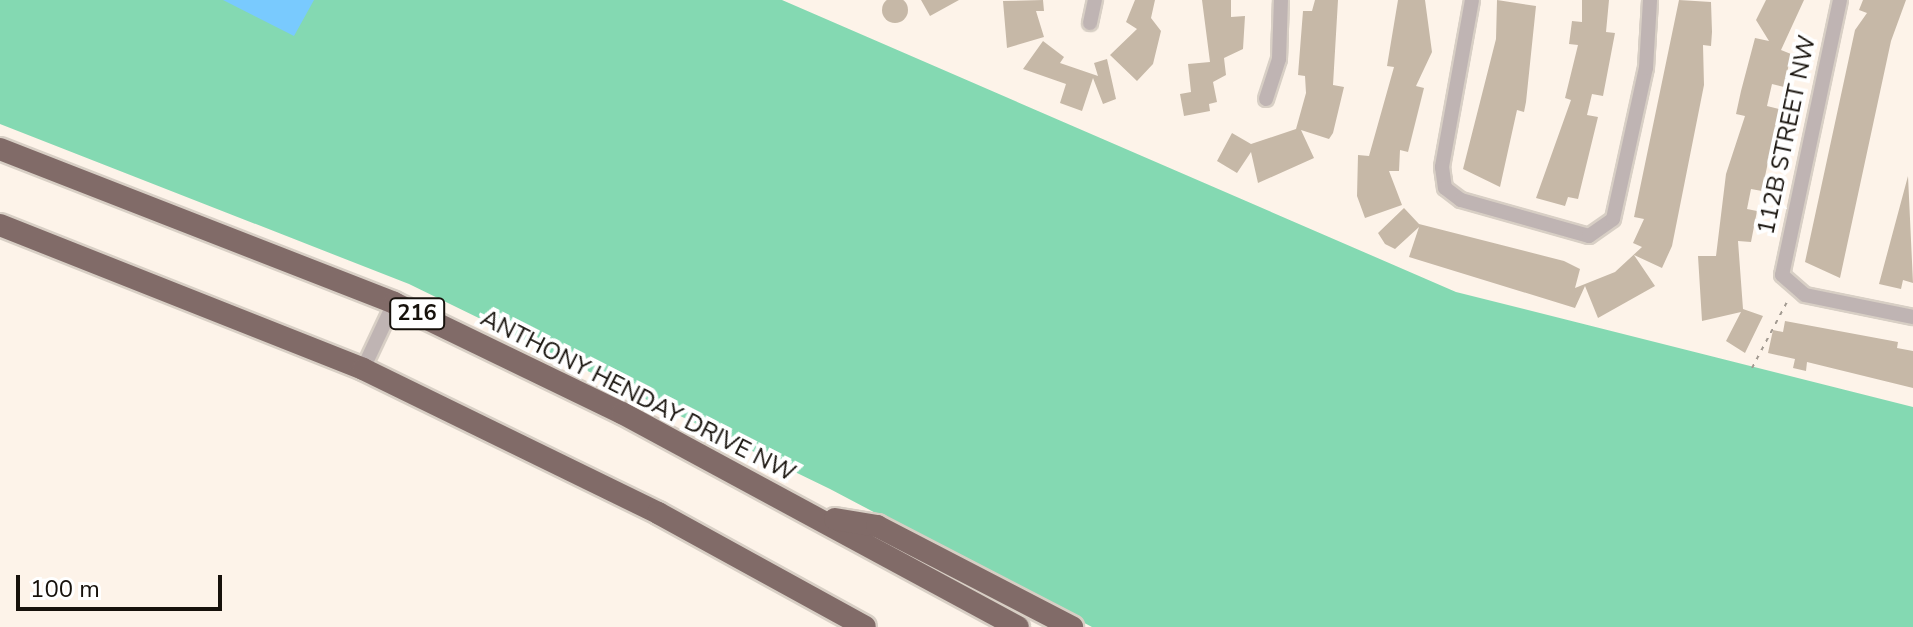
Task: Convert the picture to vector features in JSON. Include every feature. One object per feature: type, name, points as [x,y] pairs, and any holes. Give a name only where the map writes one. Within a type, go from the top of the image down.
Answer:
[{"type":"highway","name":"ANTHONY HENDAY DRIVE NW","points":[[0,149],[394,303],[818,517],[1018,627]]},
{"type":"highway","points":[[0,225],[363,369],[658,513],[865,627]]},
{"type":"highway","points":[[658,513],[837,627]]},
{"type":"highway","points":[[818,517],[877,526],[1072,627]]},
{"type":"street","points":[[1090,23],[1095,0]]},
{"type":"street","points":[[1266,99],[1279,59],[1281,0]]},
{"type":"street","points":[[1472,0],[1441,175],[1445,188],[1461,200],[1582,235],[1603,232],[1613,219],[1642,93],[1650,0]]},
{"type":"street","name":"112B STREET NW","points":[[1788,284],[1840,0]]},
{"type":"street","points":[[1788,284],[1913,317]]},
{"type":"street","points":[[363,369],[394,303]]},
{"type":"path","points":[[1752,368],[1788,284]]},
{"type":"green space","points":[[0,0],[782,0],[1456,292],[1913,407],[1913,627],[1092,627],[830,489],[409,284],[0,124]]},
{"type":"water","points":[[223,0],[314,0],[294,36]]},
{"type":"building","points":[[895,-3],[904,1],[908,10],[904,19],[895,23],[886,19],[882,10],[886,1]]},
{"type":"building","points":[[921,0],[959,0],[930,16]]},
{"type":"building","points":[[1043,0],[1044,11],[1036,11],[1044,37],[1007,48],[1003,1]]},
{"type":"building","points":[[1135,0],[1155,0],[1151,18],[1161,31],[1153,64],[1137,81],[1110,55],[1137,29],[1126,22]]},
{"type":"building","points":[[1202,0],[1231,0],[1231,17],[1245,16],[1243,49],[1224,58],[1226,75],[1213,82],[1217,102],[1209,104],[1210,111],[1184,116],[1180,94],[1191,92],[1188,64],[1210,62]]},
{"type":"building","points":[[1315,0],[1338,0],[1333,85],[1344,87],[1333,133],[1329,139],[1301,130],[1314,158],[1258,183],[1251,152],[1237,173],[1217,161],[1232,133],[1251,144],[1296,129],[1306,93],[1305,76],[1298,75],[1303,11],[1312,11]]},
{"type":"building","points":[[1398,0],[1425,0],[1432,52],[1416,86],[1424,88],[1408,152],[1400,150],[1399,171],[1389,171],[1402,205],[1365,218],[1357,196],[1358,155],[1369,156],[1394,67],[1387,66]]},
{"type":"building","points":[[1497,0],[1536,6],[1526,102],[1524,112],[1517,110],[1500,187],[1463,169],[1496,39]]},
{"type":"building","points":[[1582,0],[1609,0],[1606,32],[1615,33],[1603,96],[1592,94],[1587,115],[1598,117],[1578,199],[1568,197],[1565,206],[1536,198],[1571,100],[1565,98],[1578,45],[1569,44],[1572,21],[1582,22]]},
{"type":"building","points":[[1679,0],[1711,2],[1711,46],[1703,45],[1704,85],[1672,246],[1662,268],[1634,255],[1655,286],[1598,318],[1585,286],[1575,308],[1409,257],[1419,227],[1395,249],[1385,244],[1378,233],[1404,208],[1419,224],[1564,261],[1580,269],[1575,288],[1615,272],[1642,247],[1633,243],[1644,219],[1634,217]]},
{"type":"building","points":[[1766,0],[1804,0],[1781,50],[1791,54],[1784,87],[1772,84],[1767,106],[1779,109],[1762,191],[1751,189],[1747,209],[1757,211],[1751,242],[1738,241],[1743,309],[1763,316],[1745,353],[1726,341],[1741,312],[1702,321],[1698,256],[1716,256],[1726,174],[1745,116],[1736,114],[1741,91],[1755,38],[1769,41],[1756,20]]},
{"type":"building","points":[[1863,0],[1906,0],[1891,41],[1840,278],[1805,262],[1855,30],[1867,13],[1859,10]]},
{"type":"building","points":[[1043,41],[1064,57],[1060,63],[1098,76],[1094,63],[1107,59],[1116,99],[1103,104],[1093,78],[1082,111],[1060,103],[1066,84],[1023,69]]},
{"type":"building","points":[[1908,176],[1913,283],[1903,280],[1901,289],[1879,284]]},
{"type":"building","points":[[1785,321],[1898,342],[1897,348],[1913,351],[1913,388],[1807,362],[1806,371],[1793,368],[1795,359],[1768,353],[1773,330],[1783,332]]}]
